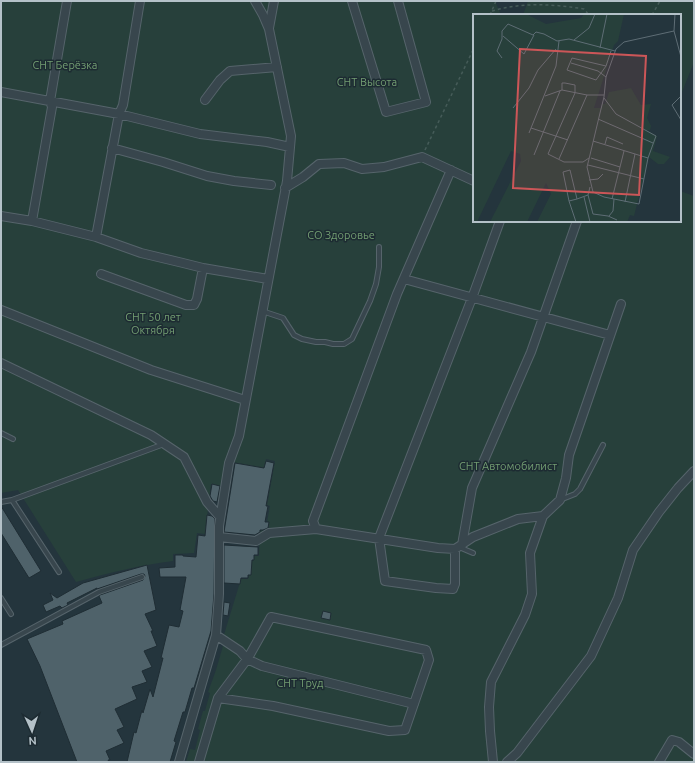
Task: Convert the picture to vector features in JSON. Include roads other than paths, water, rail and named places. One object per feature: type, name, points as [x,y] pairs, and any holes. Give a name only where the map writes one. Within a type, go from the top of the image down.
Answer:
[{"type":"street","points":[[32,221],[52,107],[50,101],[68,1]]},
{"type":"street","points":[[96,237],[112,148],[119,114],[123,105],[140,1]]},
{"type":"street","points":[[179,762],[216,635],[220,517],[229,463],[239,436],[285,188],[290,148],[291,136],[269,28],[254,1]]},
{"type":"street","points":[[269,28],[274,1]]},
{"type":"street","points":[[352,1],[386,112],[426,102],[398,1]]},
{"type":"street","points":[[205,100],[220,80],[230,71],[277,67]]},
{"type":"street","points":[[1,92],[119,114],[200,134],[267,142],[290,148]]},
{"type":"street","points":[[112,148],[207,176],[271,185]]},
{"type":"street","points":[[285,188],[303,177],[318,164],[344,164],[362,169],[384,167],[422,157],[473,180]]},
{"type":"street","points":[[316,529],[313,521],[404,279],[451,170]]},
{"type":"street","points":[[1,216],[32,221],[96,237],[141,252],[203,268],[268,279]]},
{"type":"street","points":[[500,222],[472,298],[379,538],[385,581],[453,589],[455,584],[459,547],[472,488],[531,352],[577,222]]},
{"type":"street","points":[[101,274],[186,305],[194,305],[197,299],[203,268]]},
{"type":"street","points":[[404,279],[610,335]]},
{"type":"street","points":[[493,762],[489,715],[491,682],[525,615],[532,594],[530,553],[543,516],[560,500],[566,478],[569,455],[622,304]]},
{"type":"street","points":[[1,310],[151,370],[245,400]]},
{"type":"street","points":[[1,363],[151,435],[184,457],[207,502],[220,517]]},
{"type":"street","points":[[508,762],[517,753],[591,656],[618,598],[634,550],[659,512],[694,471]]},
{"type":"street","points":[[219,537],[256,541],[268,533],[316,529],[459,547],[473,537],[518,519],[543,516]]},
{"type":"street","points":[[198,762],[218,698],[247,659],[271,617],[426,650],[429,660],[405,730],[389,731],[273,706],[218,698]]},
{"type":"street","points":[[216,635],[240,651],[247,659],[262,666],[414,704]]},
{"type":"street","points":[[659,762],[672,740],[678,742],[694,754]]},
{"type":"lane","points":[[262,311],[283,318],[294,335],[302,339],[316,342],[344,344],[352,339],[370,301],[379,267],[379,247]]},
{"type":"lane","points":[[1,433],[13,439]]},
{"type":"lane","points":[[1,502],[12,500],[165,444]]},
{"type":"lane","points":[[560,500],[575,494],[580,489],[603,445]]},
{"type":"lane","points":[[12,500],[59,572]]},
{"type":"lane","points":[[459,547],[473,553]]},
{"type":"lane","points":[[1,645],[99,592],[142,577]]},
{"type":"lane","points":[[1,598],[11,614]]},
{"type":"park label","name":"СНТ Берёзка","points":[[65,65]]},
{"type":"park label","name":"СНТ Высота","points":[[367,82]]},
{"type":"park label","name":"СО Здоровье","points":[[341,235]]},
{"type":"park label","name":"СНТ 50 лет Октября","points":[[153,323]]},
{"type":"park label","name":"СНТ Автомобилист","points":[[508,466]]},
{"type":"park label","name":"СНТ Труд","points":[[300,683]]}]
